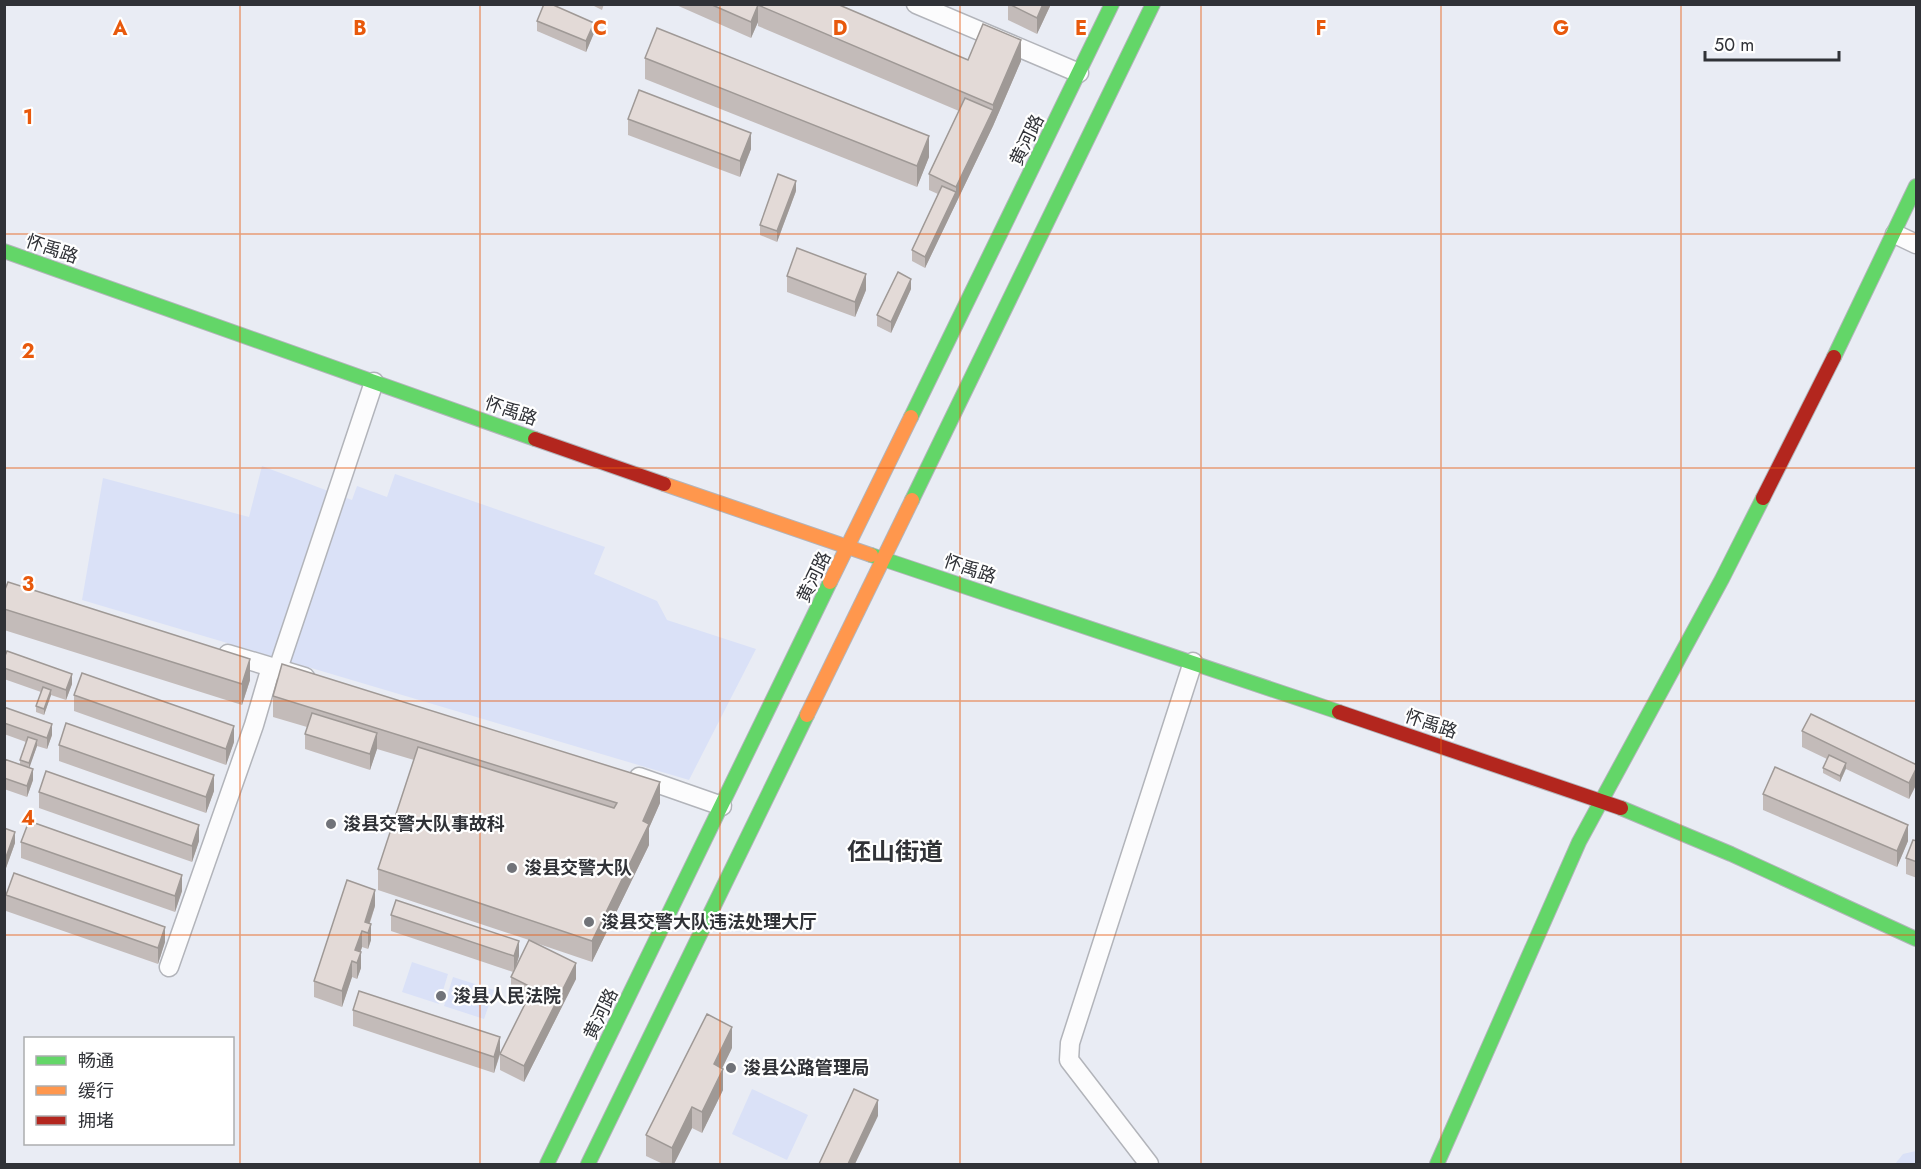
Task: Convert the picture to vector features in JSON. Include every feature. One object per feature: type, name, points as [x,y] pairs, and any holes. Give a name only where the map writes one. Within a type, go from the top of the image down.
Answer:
[{"type":"street","points":[[916,4],[1079,73]]},
{"type":"street","name":"黄河路","points":[[547,1164],[1112,4]]},
{"type":"street","points":[[588,1164],[1153,4]]},
{"type":"street","points":[[1437,1164],[1579,842],[1722,579],[1917,186]]},
{"type":"street","points":[[1894,234],[1917,244]]},
{"type":"street","name":"怀禹路","points":[[4,251],[848,547],[1602,800],[1731,854],[1917,939]]},
{"type":"street","points":[[169,967],[374,382]]},
{"type":"street","points":[[214,650],[323,683]]},
{"type":"street","points":[[1149,1164],[1069,1060],[1070,1043],[1193,662]]},
{"type":"street","points":[[620,771],[688,792],[722,806]]},
{"type":"shaded area","points":[[262,466],[352,500],[357,486],[387,497],[395,474],[605,547],[594,574],[657,601],[667,620],[756,649],[689,780],[82,600],[103,478],[249,517]]},
{"type":"shaded area","points":[[412,962],[448,974],[439,1004],[402,992]]},
{"type":"shaded area","points":[[453,977],[494,990],[484,1019],[444,1006]]},
{"type":"shaded area","points":[[752,1089],[808,1115],[787,1160],[732,1134]]},
{"type":"shaded area","points":[[1916,1151],[1916,1164],[1895,1164],[1903,1154]]},
{"type":"building","points":[[544,4],[551,4],[594,23],[586,41],[537,21]]},
{"type":"building","points":[[710,4],[758,4],[758,5],[751,22]]},
{"type":"building","points":[[837,4],[968,60],[983,24],[1021,40],[993,105],[758,5]]},
{"type":"building","points":[[1009,4],[1043,4],[1037,18]]},
{"type":"building","points":[[657,28],[929,136],[917,166],[645,58]]},
{"type":"building","points":[[639,90],[751,133],[740,161],[628,119]]},
{"type":"building","points":[[965,98],[993,110],[956,187],[929,174]]},
{"type":"building","points":[[778,174],[796,181],[777,231],[760,225]]},
{"type":"building","points":[[942,186],[956,192],[925,257],[912,250]]},
{"type":"building","points":[[797,248],[866,274],[855,302],[787,276]]},
{"type":"building","points":[[898,272],[911,279],[891,322],[877,315]]},
{"type":"building","points":[[8,582],[250,659],[242,684],[4,609],[4,592]]},
{"type":"building","points":[[7,651],[72,674],[66,690],[4,668]]},
{"type":"building","points":[[282,664],[660,782],[643,821],[649,824],[592,941],[378,869],[418,747],[614,808],[617,803],[273,696]]},
{"type":"building","points":[[82,673],[234,726],[226,749],[74,695]]},
{"type":"building","points":[[43,687],[51,690],[44,709],[36,706]]},
{"type":"building","points":[[4,707],[52,724],[47,738],[4,723]]},
{"type":"building","points":[[312,713],[377,733],[370,754],[305,734]]},
{"type":"building","points":[[1811,714],[1917,765],[1909,783],[1802,731]]},
{"type":"building","points":[[66,723],[214,775],[206,797],[59,745]]},
{"type":"building","points":[[28,737],[37,740],[29,763],[20,760]]},
{"type":"building","points":[[1829,755],[1846,763],[1840,776],[1823,768]]},
{"type":"building","points":[[4,759],[33,769],[27,786],[4,778]]},
{"type":"building","points":[[1775,767],[1908,825],[1897,851],[1763,794]]},
{"type":"building","points":[[46,771],[199,825],[192,846],[39,792]]},
{"type":"building","points":[[29,821],[182,875],[175,896],[21,842]]},
{"type":"building","points":[[4,828],[15,832],[6,857],[4,857]]},
{"type":"building","points":[[1913,840],[1917,841],[1917,862],[1906,858]]},
{"type":"building","points":[[14,873],[165,927],[158,948],[6,895]]},
{"type":"building","points":[[347,880],[375,890],[365,922],[371,924],[368,933],[362,931],[355,950],[361,952],[357,963],[352,961],[342,991],[314,981]]},
{"type":"building","points":[[396,900],[519,941],[514,956],[391,915]]},
{"type":"building","points":[[529,940],[576,963],[524,1066],[500,1054],[533,988],[511,977]]},
{"type":"building","points":[[359,991],[500,1037],[494,1057],[353,1010]]},
{"type":"building","points":[[707,1014],[732,1027],[714,1064],[723,1069],[702,1112],[692,1107],[672,1148],[646,1135]]},
{"type":"building","points":[[854,1089],[878,1100],[848,1164],[819,1164]]},
{"type":"traffic: fast","points":[[911,417],[1112,4]]},
{"type":"traffic: fast","points":[[912,500],[1153,4]]},
{"type":"traffic: fast","points":[[1834,357],[1916,186]]},
{"type":"traffic: fast","points":[[4,251],[535,439]]},
{"type":"traffic: fast","points":[[1437,1164],[1579,842],[1722,579],[1763,498]]},
{"type":"traffic: fast","points":[[871,555],[1339,712]]},
{"type":"traffic: fast","points":[[547,1164],[830,582]]},
{"type":"traffic: fast","points":[[588,1164],[807,715]]},
{"type":"traffic: fast","points":[[1621,808],[1731,854],[1916,939]]},
{"type":"traffic: slow","points":[[830,582],[911,417]]},
{"type":"traffic: slow","points":[[664,484],[871,555]]},
{"type":"traffic: slow","points":[[807,715],[912,500]]},
{"type":"traffic: jam","points":[[1763,498],[1834,357]]},
{"type":"traffic: jam","points":[[535,439],[664,484]]},
{"type":"traffic: jam","points":[[1339,712],[1621,808]]},
{"type":"place","name":"浚县交警大队事故科","points":[[331,824]]},
{"type":"place","name":"浚县交警大队","points":[[512,868]]},
{"type":"place","name":"浚县交警大队违法处理大厅","points":[[589,922]]},
{"type":"place","name":"浚县人民法院","points":[[441,996]]},
{"type":"place","name":"浚县公路管理局","points":[[731,1068]]},
{"type":"district","name":"伾山街道","points":[[895,851]]}]
